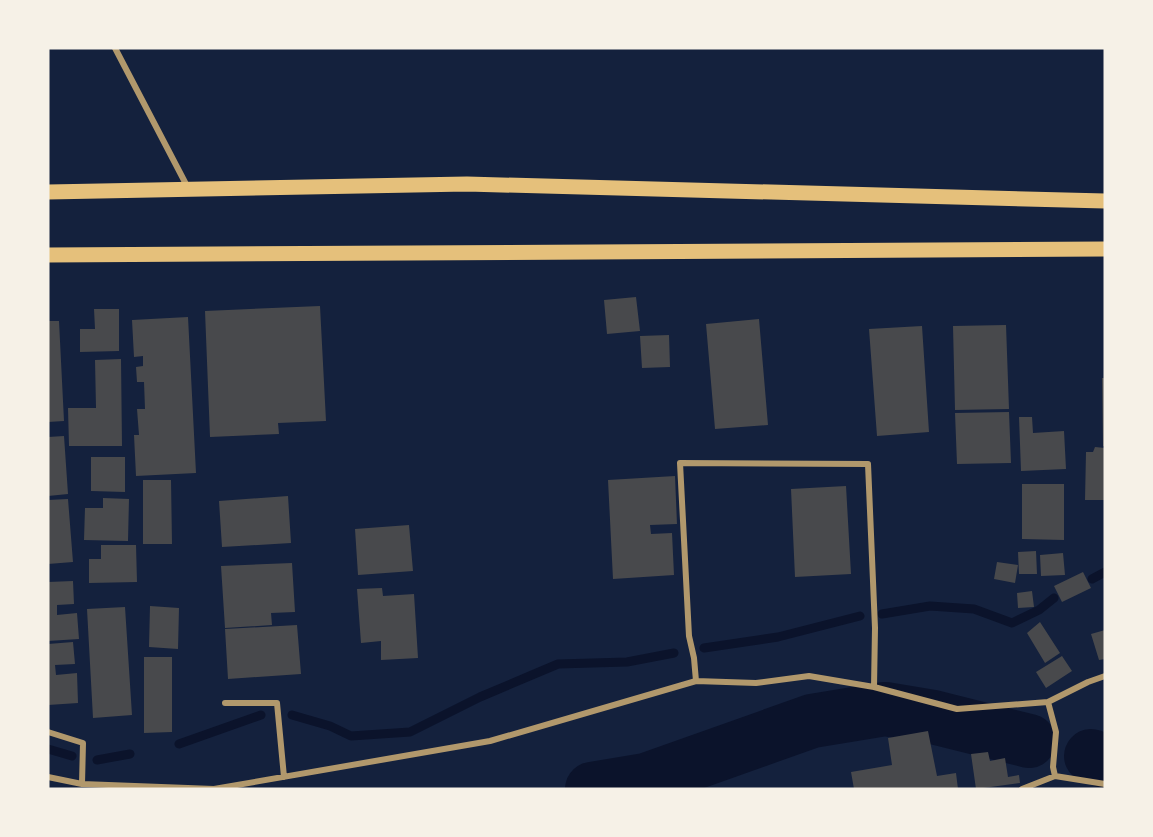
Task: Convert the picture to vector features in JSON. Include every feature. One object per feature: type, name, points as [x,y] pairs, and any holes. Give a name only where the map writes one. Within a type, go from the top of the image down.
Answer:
[{"type":"main road","points":[[48,192],[467,184],[1105,201]]},
{"type":"main road","points":[[48,255],[1105,249]]},
{"type":"street","points":[[115,48],[189,190]]},
{"type":"street","points":[[696,681],[689,636],[680,463],[868,464],[875,628],[874,687]]},
{"type":"street","points":[[48,777],[82,784],[214,789],[490,741],[696,681],[756,683],[809,676],[874,687],[957,709],[1048,702],[1105,676]]},
{"type":"street","points":[[1048,702],[1056,732],[1053,767],[1055,776]]},
{"type":"street","points":[[225,703],[277,704],[284,777]]},
{"type":"street","points":[[48,732],[83,743],[82,784]]},
{"type":"street","points":[[1022,789],[1055,776],[1095,786],[1105,784]]},
{"type":"building","points":[[636,297],[640,331],[607,334],[604,300]]},
{"type":"building","points":[[320,306],[326,421],[278,423],[279,434],[210,437],[205,311]]},
{"type":"building","points":[[94,309],[119,309],[119,351],[80,352],[80,329],[95,329]]},
{"type":"building","points":[[188,317],[196,473],[136,476],[134,435],[139,435],[137,409],[145,409],[144,382],[137,382],[136,367],[143,366],[143,356],[134,357],[132,320]]},
{"type":"building","points":[[759,319],[768,425],[715,429],[706,324]]},
{"type":"building","points":[[48,321],[59,321],[64,421],[48,422]]},
{"type":"building","points":[[1006,325],[1009,409],[955,410],[953,326]]},
{"type":"building","points":[[922,326],[929,432],[877,436],[869,329]]},
{"type":"building","points":[[669,335],[670,367],[642,368],[640,336]]},
{"type":"building","points":[[121,359],[122,446],[69,446],[68,408],[96,408],[95,360]]},
{"type":"building","points":[[1102,378],[1105,378],[1105,446],[1103,446]]},
{"type":"building","points":[[1009,412],[1011,463],[957,464],[955,413]]},
{"type":"building","points":[[1019,417],[1032,417],[1033,433],[1064,431],[1066,469],[1021,471]]},
{"type":"building","points":[[64,436],[68,494],[48,496],[48,437]]},
{"type":"building","points":[[1095,447],[1105,448],[1105,500],[1085,500],[1086,452],[1093,452]]},
{"type":"building","points":[[91,457],[125,457],[125,492],[91,491]]},
{"type":"building","points":[[675,476],[677,524],[650,525],[651,534],[672,533],[674,575],[613,579],[608,480]]},
{"type":"building","points":[[143,480],[171,480],[172,544],[143,544]]},
{"type":"building","points":[[1022,484],[1064,484],[1064,540],[1022,539]]},
{"type":"building","points":[[846,486],[851,574],[795,577],[791,489]]},
{"type":"building","points":[[288,496],[291,543],[222,547],[219,501]]},
{"type":"building","points":[[103,498],[129,499],[128,541],[84,540],[85,508],[103,508]]},
{"type":"building","points":[[68,499],[73,562],[48,564],[48,500]]},
{"type":"building","points":[[409,525],[413,571],[358,575],[355,529]]},
{"type":"building","points":[[101,545],[136,545],[137,582],[89,583],[89,559],[101,559]]},
{"type":"building","points":[[1036,551],[1037,574],[1019,574],[1018,552]]},
{"type":"building","points":[[1063,553],[1065,575],[1041,576],[1040,555]]},
{"type":"building","points":[[997,562],[1018,565],[1015,583],[994,579]]},
{"type":"building","points":[[292,563],[295,612],[271,613],[272,625],[225,628],[221,566]]},
{"type":"building","points":[[1083,572],[1091,588],[1062,602],[1054,586]]},
{"type":"building","points":[[73,581],[74,604],[57,605],[57,615],[77,613],[79,639],[48,641],[48,582]]},
{"type":"building","points":[[382,588],[383,596],[414,594],[418,658],[381,660],[381,641],[361,643],[357,589]]},
{"type":"building","points":[[1032,591],[1034,607],[1018,608],[1017,593]]},
{"type":"building","points":[[150,606],[179,608],[178,649],[149,647]]},
{"type":"building","points":[[125,607],[132,715],[93,718],[87,609]]},
{"type":"building","points":[[1040,622],[1060,653],[1045,663],[1027,633]]},
{"type":"building","points":[[297,625],[301,674],[228,679],[225,629]]},
{"type":"building","points":[[1105,630],[1105,659],[1099,660],[1091,634]]},
{"type":"building","points":[[73,642],[75,664],[55,665],[56,675],[77,673],[78,703],[48,705],[48,644]]},
{"type":"building","points":[[1062,656],[1072,671],[1046,688],[1036,672]]},
{"type":"building","points":[[144,657],[172,657],[172,732],[144,733]]},
{"type":"building","points":[[928,731],[937,776],[956,773],[958,789],[854,789],[851,772],[892,765],[888,738]]},
{"type":"building","points":[[988,752],[990,761],[1005,758],[1008,777],[1019,775],[1020,783],[976,789],[971,754]]},
{"type":"waterway","points":[[1092,579],[1105,572]]},
{"type":"waterway","points":[[882,614],[930,606],[974,609],[1012,623],[1039,610],[1054,598]]},
{"type":"waterway","points":[[704,648],[778,637],[860,616]]},
{"type":"waterway","points":[[292,715],[330,726],[351,736],[410,732],[480,697],[558,664],[627,662],[674,653]]},
{"type":"waterway","points":[[592,789],[646,780],[812,721],[885,709],[933,717],[1029,741]]},
{"type":"waterway","points":[[179,744],[261,715]]},
{"type":"waterway","points":[[48,749],[72,756]]},
{"type":"waterway","points":[[97,760],[130,754]]},
{"type":"waterway","points":[[1091,756],[1105,761]]}]
